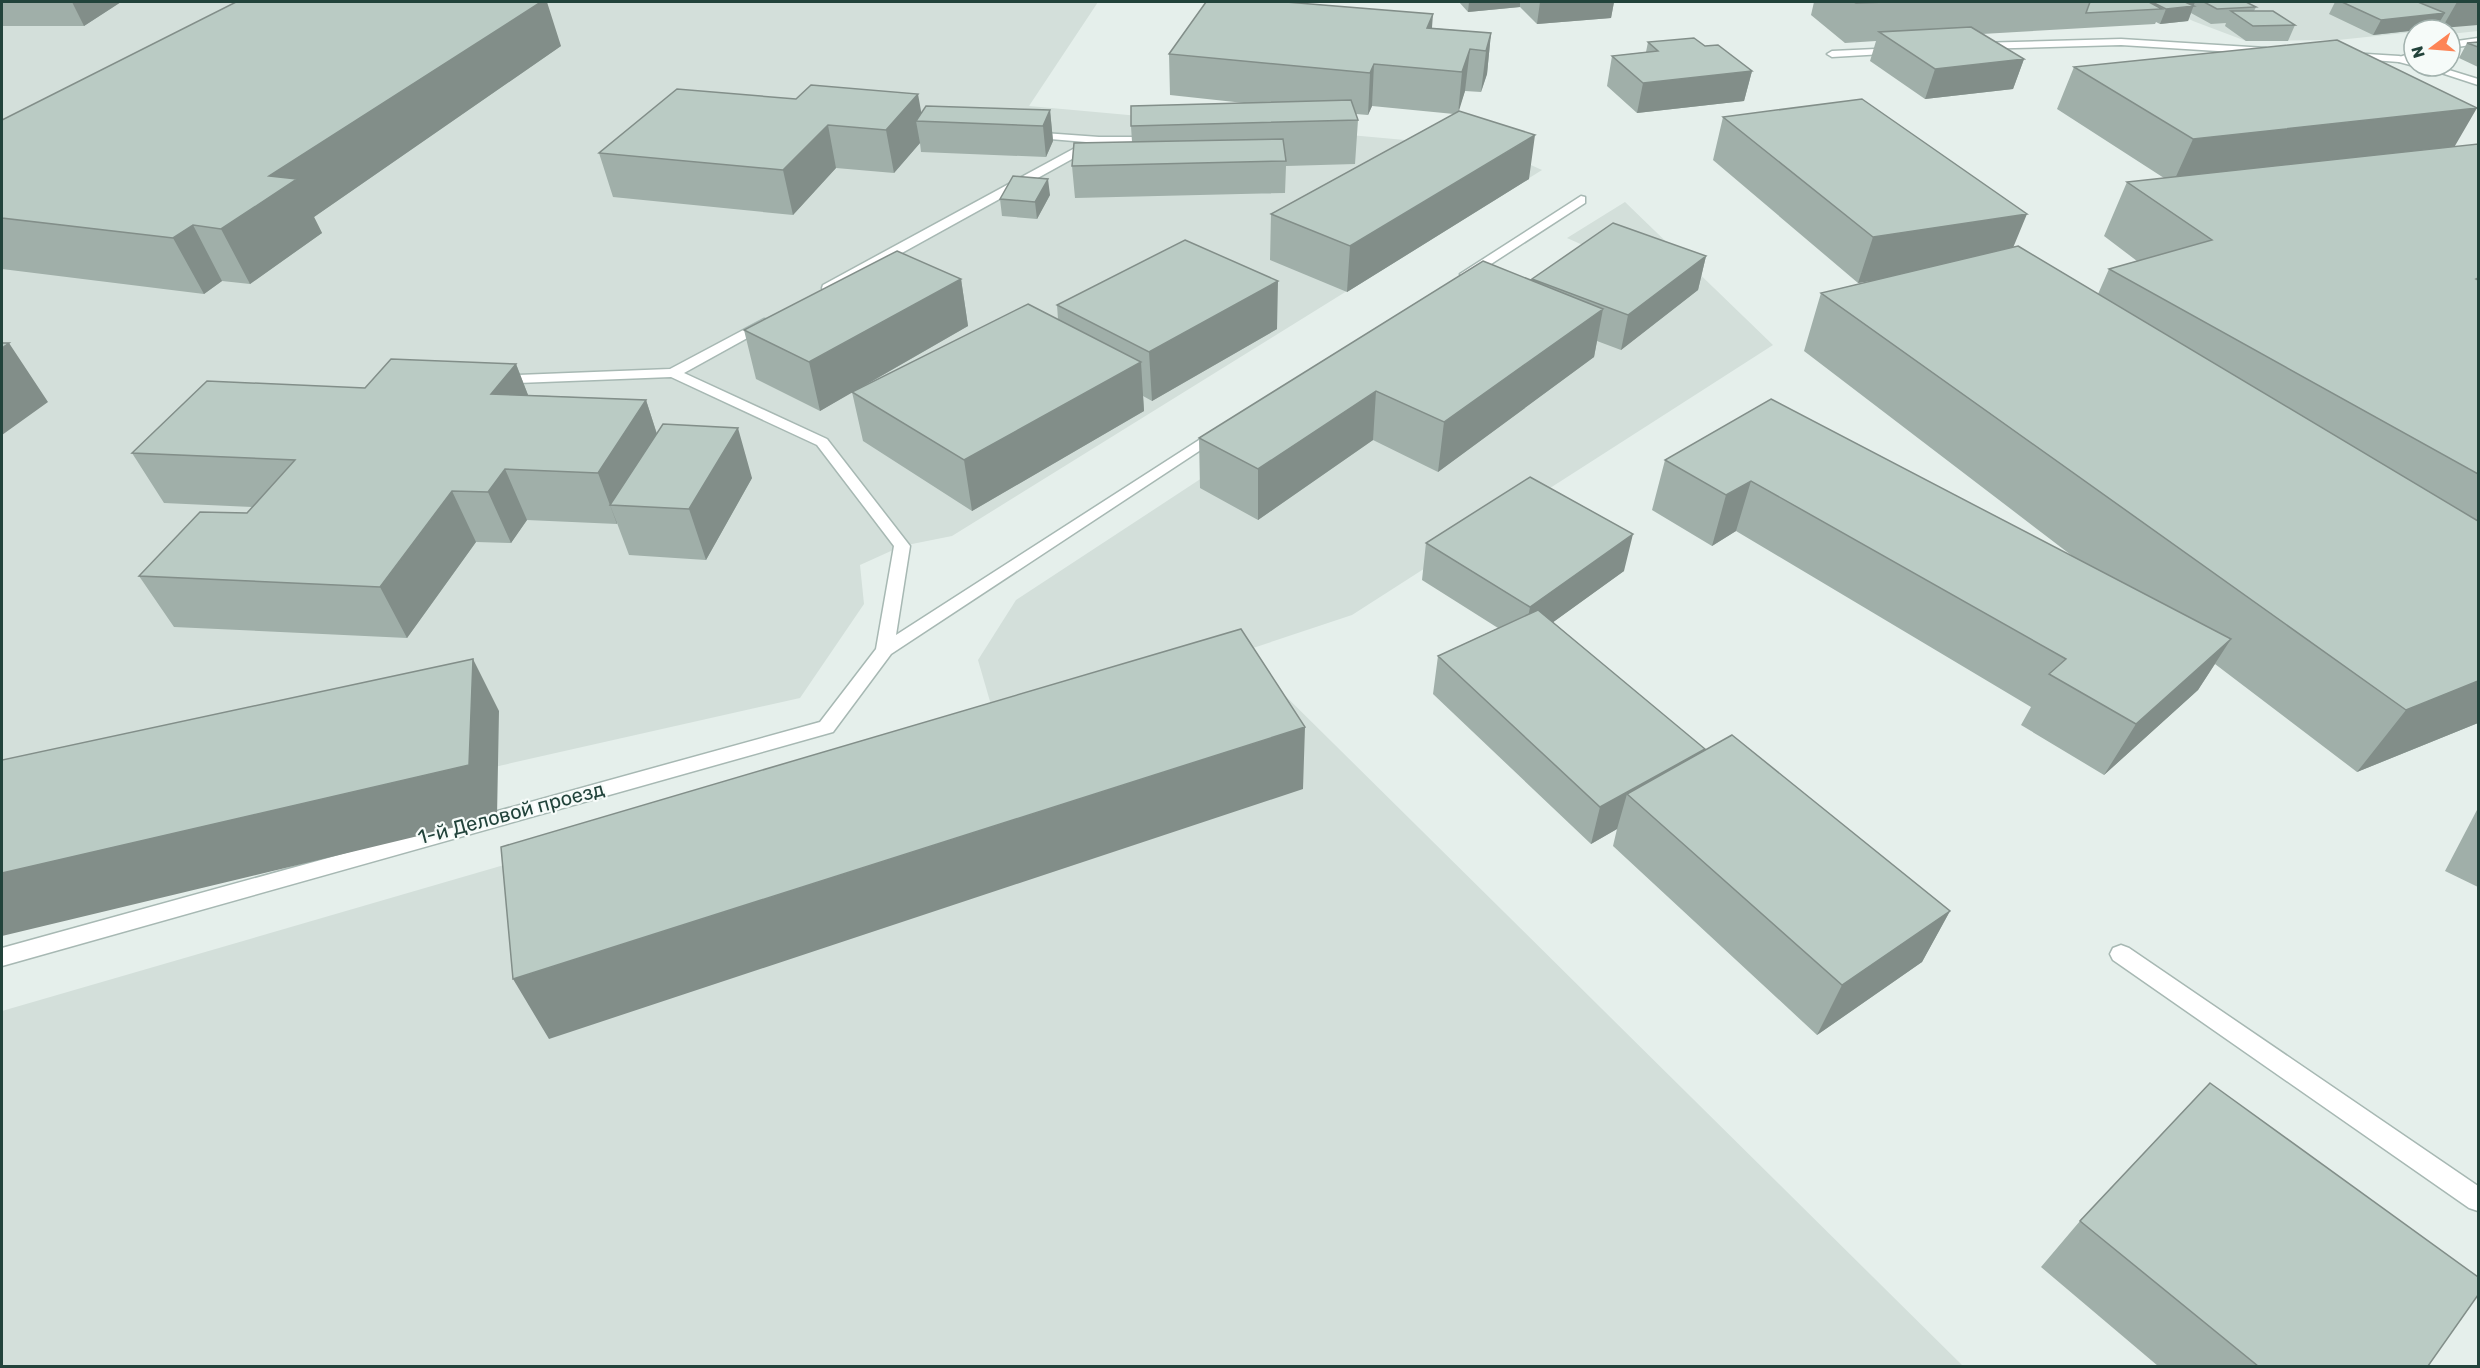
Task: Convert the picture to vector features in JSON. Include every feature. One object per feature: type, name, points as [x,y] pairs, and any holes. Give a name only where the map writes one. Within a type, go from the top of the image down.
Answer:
[{"type":"street","points":[[2462,43],[2478,41]]},
{"type":"street","points":[[1969,47],[2121,42],[2271,51]]},
{"type":"street","points":[[1832,54],[1912,50]]},
{"type":"street","points":[[2341,56],[2402,60]]},
{"type":"street","points":[[2462,77],[2478,82]]},
{"type":"street","points":[[1015,134],[1099,140],[1167,140]]},
{"type":"street","points":[[818,293],[1099,140]]},
{"type":"street","points":[[1452,284],[1581,200]]},
{"type":"street","points":[[518,379],[672,373],[777,316]]},
{"type":"street","name":"1-й Деловой проезд","points":[[2,957],[826,727],[885,650],[902,546],[822,442],[672,373]]},
{"type":"street","points":[[885,650],[1233,425]]},
{"type":"street","points":[[2121,954],[2478,1200]]},
{"type":"shaded area","points":[[2,2],[1098,2],[1029,106],[1493,148],[1542,170],[952,536],[902,546],[860,565],[864,604],[800,698],[2,878]]},
{"type":"shaded area","points":[[2155,2],[2478,2],[2478,31],[2462,33],[2462,18],[2402,18],[2402,33],[2338,40],[2246,41],[2193,21]]},
{"type":"shaded area","points":[[1625,202],[1773,345],[1352,615],[1241,652],[1963,1366],[2,1366],[2,1011],[996,722],[978,660],[1016,600],[1481,295],[1520,311],[1603,254],[1567,238]]},
{"type":"building","points":[[236,2],[541,2],[269,176],[297,179],[221,229],[193,225],[173,238],[2,218],[2,120]]},
{"type":"building","points":[[1206,2],[1286,2],[1433,14],[1427,28],[1491,33],[1486,51],[1470,49],[1462,72],[1374,64],[1370,73],[1169,54]]},
{"type":"building","points":[[2090,2],[2149,2],[2162,9],[2086,13]]},
{"type":"building","points":[[2152,2],[2185,2],[2194,6],[2166,9]]},
{"type":"building","points":[[2204,2],[2246,2],[2256,7],[2217,9]]},
{"type":"building","points":[[2342,2],[2418,2],[2445,13],[2381,20]]},
{"type":"building","points":[[2231,11],[2273,11],[2295,25],[2253,26]]},
{"type":"building","points":[[1971,27],[2024,59],[1935,69],[1879,32]]},
{"type":"building","points":[[1694,38],[1705,46],[1718,45],[1752,71],[1643,83],[1612,56],[1658,51],[1648,42]]},
{"type":"building","points":[[2337,40],[2402,72],[2402,78],[2415,78],[2477,108],[2193,139],[2074,67]]},
{"type":"building","points":[[2478,42],[2478,47],[2467,43]]},
{"type":"building","points":[[811,85],[918,94],[886,130],[828,125],[783,170],[599,153],[677,89],[796,99]]},
{"type":"building","points":[[1862,99],[2027,214],[1873,237],[1723,117]]},
{"type":"building","points":[[1351,100],[1358,120],[1131,126],[1131,106]]},
{"type":"building","points":[[926,106],[1050,110],[1043,126],[916,121]]},
{"type":"building","points":[[1459,111],[1535,135],[1350,246],[1271,214]]},
{"type":"building","points":[[1283,139],[1286,161],[1072,166],[1074,143]]},
{"type":"building","points":[[2478,144],[2478,278],[2476,279],[2478,280],[2478,474],[2109,269],[2212,240],[2127,182]]},
{"type":"building","points":[[1013,176],[1048,179],[1035,202],[1000,199]]},
{"type":"building","points":[[1613,223],[1706,256],[1628,315],[1532,279]]},
{"type":"building","points":[[1185,240],[1278,281],[1149,352],[1057,305]]},
{"type":"building","points":[[2018,246],[2478,521],[2478,681],[2406,710],[1821,293]]},
{"type":"building","points":[[897,251],[961,279],[809,362],[744,330]]},
{"type":"building","points":[[1483,261],[1603,309],[1444,422],[1376,391],[1258,469],[1199,438]]},
{"type":"building","points":[[1028,304],[1141,362],[964,460],[852,392]]},
{"type":"building","points":[[391,359],[516,364],[491,394],[646,400],[598,473],[505,469],[488,492],[452,491],[380,587],[139,576],[200,512],[247,513],[295,460],[132,453],[207,381],[365,388]]},
{"type":"building","points":[[1771,399],[2231,639],[2136,724],[2049,674],[2066,659],[1751,481],[1726,495],[1665,460]]},
{"type":"building","points":[[663,424],[738,428],[689,509],[610,505]]},
{"type":"building","points":[[1530,477],[1633,534],[1530,607],[1426,543]]},
{"type":"building","points":[[1538,610],[1705,749],[1600,807],[1438,656]]},
{"type":"building","points":[[1241,629],[1305,727],[513,979],[501,847]]},
{"type":"building","points":[[473,659],[469,765],[2,873],[2,760]]},
{"type":"building","points":[[1732,735],[1950,911],[1842,985],[1627,794]]},
{"type":"building","points":[[2210,1083],[2478,1277],[2478,1295],[2428,1366],[2258,1366],[2080,1221]]}]
